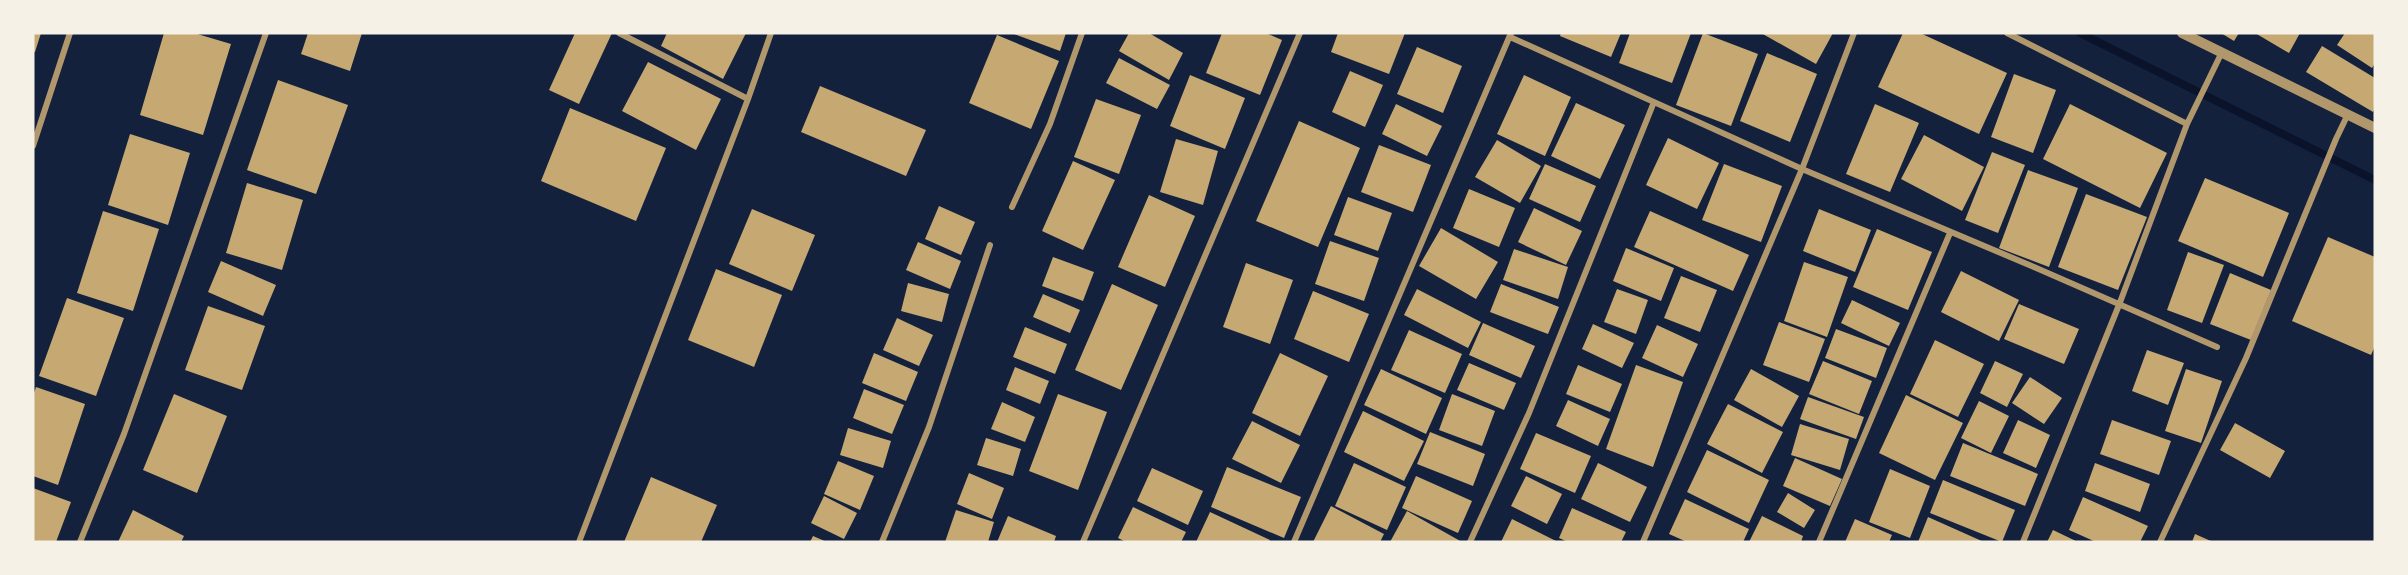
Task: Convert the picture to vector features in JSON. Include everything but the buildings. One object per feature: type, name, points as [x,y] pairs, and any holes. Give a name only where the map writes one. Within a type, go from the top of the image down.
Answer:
[{"type":"street","points":[[33,146],[70,33]]},
{"type":"street","points":[[80,542],[124,434],[266,33]]},
{"type":"street","points":[[619,33],[748,99]]},
{"type":"street","points":[[579,542],[771,33]]},
{"type":"street","points":[[1012,207],[1050,124],[1082,33]]},
{"type":"street","points":[[1083,542],[1300,33]]},
{"type":"street","points":[[1643,542],[1802,169],[1854,33]]},
{"type":"street","points":[[2007,33],[2187,124]]},
{"type":"street","points":[[2182,33],[2375,128]]},
{"type":"street","points":[[1294,542],[1510,35],[1802,169],[2217,347]]},
{"type":"street","points":[[2023,542],[2119,305],[2187,124],[2222,52]]},
{"type":"street","points":[[1470,542],[1528,413],[1654,102]]},
{"type":"street","points":[[2160,542],[2246,358],[2348,114]]},
{"type":"street","points":[[1819,542],[1950,232]]},
{"type":"street","points":[[882,542],[929,427],[990,245]]},
{"type":"waterway","points":[[2080,33],[2375,180]]}]
